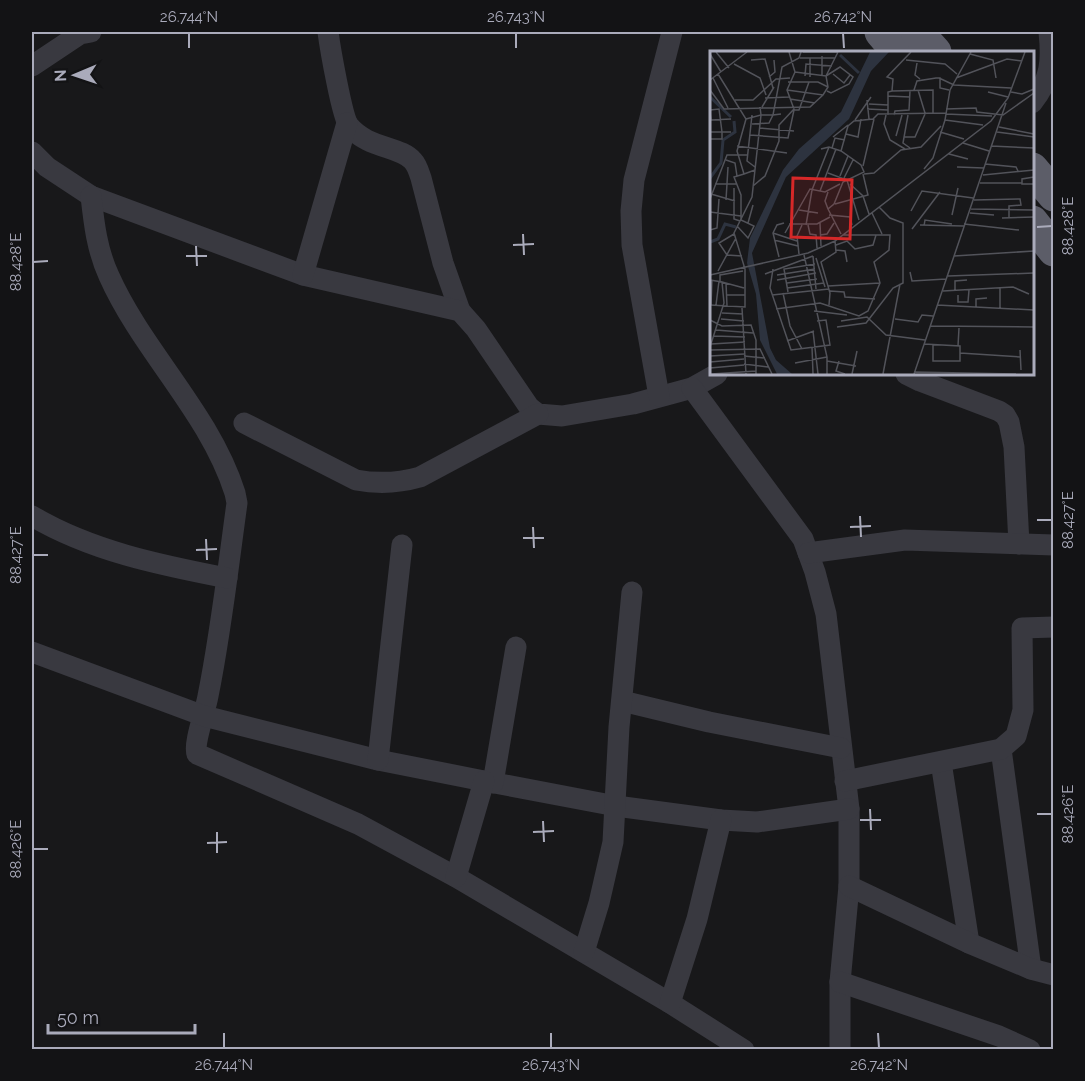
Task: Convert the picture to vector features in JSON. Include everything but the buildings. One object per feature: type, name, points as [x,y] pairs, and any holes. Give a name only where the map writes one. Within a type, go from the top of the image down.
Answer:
[{"type":"highway","points":[[881,32],[897,51]]},
{"type":"highway","points":[[917,32],[934,51]]},
{"type":"highway","points":[[1034,171],[1053,195]]},
{"type":"highway","points":[[1034,225],[1053,250]]},
{"type":"street","points":[[32,66],[84,32]]},
{"type":"street","points":[[303,275],[347,123],[328,32]]},
{"type":"street","points":[[659,396],[632,246],[631,211],[634,180],[672,32]]},
{"type":"street","points":[[1034,100],[1044,88],[1052,68],[1049,32]]},
{"type":"street","points":[[347,123],[358,136],[407,156],[416,164],[443,263],[460,311],[476,329],[529,407],[538,414]]},
{"type":"street","points":[[32,152],[47,167],[91,196],[303,275],[460,311]]},
{"type":"street","points":[[91,196],[96,240],[109,276],[131,315],[200,420],[232,483],[237,503],[218,645],[204,716],[195,747],[197,754],[358,824],[456,877],[744,1050]]},
{"type":"street","points":[[244,423],[356,480],[402,482],[420,477],[538,414],[562,416],[633,404],[692,388],[715,375]]},
{"type":"street","points":[[908,375],[1005,415],[1010,422],[1014,447],[1019,544]]},
{"type":"street","points":[[692,388],[803,538],[826,614],[849,809],[849,886],[840,982],[840,1050]]},
{"type":"street","points":[[32,516],[73,536],[121,554],[227,578]]},
{"type":"street","points":[[808,553],[905,540],[1053,545]]},
{"type":"street","points":[[378,760],[402,546]]},
{"type":"street","points":[[584,952],[599,903],[613,842],[632,592]]},
{"type":"street","points":[[845,782],[1001,749],[1016,736],[1023,710],[1022,628],[1053,627]]},
{"type":"street","points":[[456,877],[489,782],[516,647]]},
{"type":"street","points":[[32,652],[204,716],[378,760],[616,807],[721,820],[757,822],[849,809]]},
{"type":"street","points":[[622,700],[709,722],[841,748]]},
{"type":"street","points":[[1001,749],[1031,969]]},
{"type":"street","points":[[941,762],[969,943]]},
{"type":"street","points":[[669,1003],[697,918],[721,820]]},
{"type":"street","points":[[849,886],[969,943],[1031,969],[1053,975]]},
{"type":"street","points":[[840,982],[999,1036],[1030,1050]]}]
